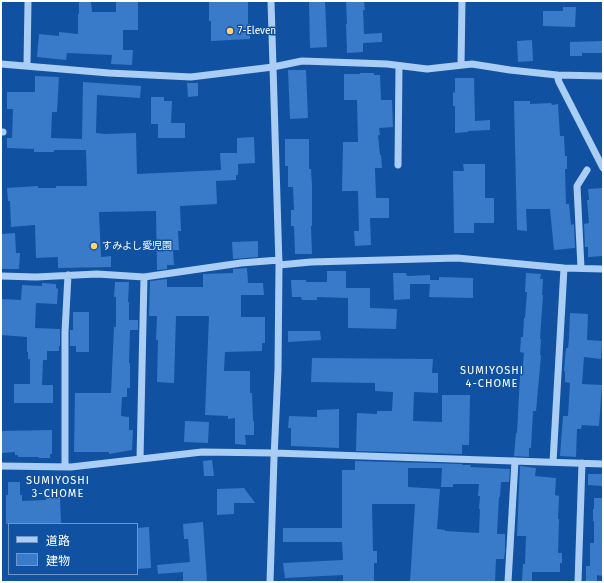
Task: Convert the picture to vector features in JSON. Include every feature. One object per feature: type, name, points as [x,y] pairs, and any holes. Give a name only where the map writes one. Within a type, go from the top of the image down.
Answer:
[{"type":"street","points":[[27,66],[28,1]]},
{"type":"street","points":[[270,582],[278,370],[279,262],[271,1]]},
{"type":"street","points":[[461,65],[462,1]]},
{"type":"street","points":[[1,64],[109,73],[191,77],[273,67],[302,61],[379,64],[427,69],[472,64],[557,75],[603,76]]},
{"type":"street","points":[[398,165],[399,66]]},
{"type":"street","points":[[557,75],[559,82],[603,168]]},
{"type":"street","points":[[581,268],[577,186],[586,170]]},
{"type":"street","points":[[1,276],[36,277],[97,274],[144,277],[241,263],[457,258],[564,268],[603,269]]},
{"type":"street","points":[[553,462],[564,268]]},
{"type":"street","points":[[65,467],[65,332],[68,275]]},
{"type":"street","points":[[140,459],[144,277]]},
{"type":"street","points":[[1,466],[71,467],[202,452],[603,464]]},
{"type":"street","points":[[508,582],[515,461]]},
{"type":"street","points":[[578,582],[582,463]]},
{"type":"building","points":[[79,1],[91,1],[92,12],[116,12],[116,1],[138,1],[138,30],[123,30],[123,50],[133,50],[132,65],[111,64],[112,55],[67,53],[66,60],[37,57],[39,34],[59,36],[59,32],[78,34]]},
{"type":"building","points":[[209,1],[248,1],[248,24],[250,24],[250,39],[211,41]]},
{"type":"building","points":[[309,1],[325,1],[327,47],[310,48]]},
{"type":"building","points":[[346,1],[364,1],[364,34],[382,33],[382,42],[363,43],[363,52],[347,53]]},
{"type":"building","points":[[563,7],[576,7],[575,27],[543,26],[543,11],[563,11]]},
{"type":"building","points":[[532,40],[533,61],[518,62],[517,41]]},
{"type":"building","points":[[603,41],[603,53],[582,53],[582,56],[570,56],[570,42]]},
{"type":"building","points":[[288,70],[306,70],[308,118],[290,119]]},
{"type":"building","points":[[374,73],[374,75],[380,75],[381,100],[392,100],[393,127],[379,128],[380,135],[378,135],[382,168],[375,168],[376,198],[389,198],[389,218],[370,218],[371,245],[355,246],[354,231],[359,231],[358,191],[342,191],[343,142],[358,142],[357,100],[344,100],[344,74]]},
{"type":"building","points":[[35,76],[59,77],[57,112],[52,112],[51,138],[82,139],[83,82],[141,86],[140,98],[97,95],[96,133],[136,133],[137,174],[221,170],[220,153],[237,153],[237,138],[254,137],[255,163],[238,164],[238,175],[236,175],[236,180],[216,181],[217,204],[180,206],[181,231],[178,231],[179,250],[173,250],[174,265],[167,265],[167,269],[157,270],[156,211],[99,212],[101,257],[111,256],[111,267],[58,268],[58,257],[36,258],[35,225],[11,227],[10,201],[8,201],[7,188],[38,186],[38,188],[56,188],[56,186],[87,186],[86,150],[54,150],[54,152],[34,152],[34,149],[7,148],[7,138],[12,138],[13,109],[7,109],[7,92],[35,92]]},
{"type":"building","points":[[455,78],[474,78],[475,121],[490,120],[490,130],[455,133],[455,106],[453,106],[453,92],[455,93]]},
{"type":"building","points":[[187,83],[198,83],[198,96],[188,97]]},
{"type":"building","points":[[151,97],[164,97],[164,101],[172,101],[171,123],[185,123],[185,138],[158,138],[158,124],[151,124]]},
{"type":"building","points":[[514,101],[530,101],[530,104],[558,104],[560,136],[564,136],[565,156],[567,156],[567,169],[565,169],[566,204],[569,204],[571,225],[574,224],[575,248],[554,250],[550,209],[526,209],[527,231],[517,230]]},
{"type":"building","points":[[285,139],[309,139],[309,169],[311,169],[312,186],[312,254],[295,254],[294,226],[291,226],[291,210],[294,210],[293,187],[288,187],[288,166],[285,166]]},
{"type":"building","points":[[463,164],[485,164],[485,198],[494,198],[494,223],[474,223],[474,233],[454,233],[453,171],[464,171]]},
{"type":"building","points":[[603,188],[603,256],[588,257],[588,247],[585,247],[584,224],[589,223],[587,200],[589,200],[588,189]]},
{"type":"building","points":[[15,233],[16,253],[20,253],[19,269],[1,269],[1,234]]},
{"type":"building","points":[[258,241],[258,257],[233,259],[232,242]]},
{"type":"building","points":[[247,268],[248,283],[263,283],[264,295],[241,295],[241,317],[265,317],[265,343],[262,343],[262,351],[225,352],[224,371],[250,371],[250,393],[252,393],[254,435],[245,435],[246,445],[235,444],[235,418],[228,419],[228,416],[205,415],[209,316],[176,316],[174,383],[157,382],[157,316],[149,316],[150,281],[167,279],[167,287],[203,287],[203,274],[233,273],[233,269]]},
{"type":"building","points":[[327,271],[346,271],[346,288],[370,288],[370,308],[397,309],[396,329],[348,328],[348,298],[317,297],[317,300],[302,300],[301,297],[292,297],[291,280],[327,282]]},
{"type":"building","points":[[393,273],[406,273],[407,276],[430,275],[430,280],[439,280],[439,277],[473,278],[473,298],[429,297],[430,284],[410,284],[410,299],[394,300]]},
{"type":"building","points":[[526,273],[541,274],[540,279],[543,279],[540,339],[541,355],[536,411],[533,411],[531,448],[529,448],[529,457],[514,456],[517,433],[520,375],[522,375],[524,353],[520,352],[521,337],[523,337],[527,292],[525,292]]},
{"type":"building","points":[[115,282],[129,282],[129,320],[138,320],[138,330],[130,330],[130,388],[127,388],[127,397],[122,397],[121,416],[129,417],[129,430],[133,430],[132,450],[109,454],[109,452],[74,452],[75,393],[111,393],[114,327],[116,327],[116,297],[114,297]]},
{"type":"building","points":[[42,283],[56,284],[56,288],[58,289],[57,304],[36,303],[35,328],[60,329],[59,351],[47,351],[47,360],[43,360],[42,385],[53,385],[53,403],[14,403],[14,384],[30,384],[30,359],[28,359],[27,352],[27,337],[1,335],[1,299],[21,300],[22,285],[42,286]]},
{"type":"building","points":[[73,312],[89,312],[89,352],[76,352],[76,346],[70,346],[70,330],[73,330]]},
{"type":"building","points":[[570,313],[588,314],[587,340],[602,341],[601,359],[584,357],[582,384],[602,385],[599,426],[582,425],[581,429],[577,429],[576,457],[560,456],[563,416],[568,416],[570,383],[565,382],[564,371],[566,348],[568,348],[569,339]]},
{"type":"building","points":[[288,331],[320,331],[321,340],[288,342]]},
{"type":"building","points":[[312,358],[433,359],[432,373],[438,373],[438,393],[414,392],[413,421],[442,422],[442,395],[470,395],[469,445],[462,445],[462,454],[356,451],[357,413],[377,414],[377,411],[392,411],[393,392],[375,391],[375,383],[311,382]]},
{"type":"building","points":[[339,409],[339,448],[291,446],[291,428],[288,428],[289,416],[317,417],[317,410]]},
{"type":"building","points":[[185,421],[209,422],[208,443],[184,442]]},
{"type":"building","points":[[52,430],[52,454],[50,454],[50,458],[18,457],[18,455],[15,455],[15,452],[1,453],[1,431]]},
{"type":"building","points":[[212,460],[214,476],[204,476],[203,461]]},
{"type":"building","points":[[355,461],[462,464],[471,465],[470,467],[510,469],[509,482],[501,482],[499,497],[497,534],[505,534],[505,551],[504,559],[496,559],[495,582],[410,582],[415,504],[372,504],[373,551],[377,551],[377,563],[374,563],[374,582],[343,582],[343,575],[285,578],[283,563],[343,560],[342,542],[283,542],[283,528],[342,528],[342,470],[355,470]],"holes":[[[408,468],[442,468],[441,487],[453,487],[453,484],[479,484],[479,533],[445,531],[437,529],[440,489],[408,487]]]},
{"type":"building","points":[[520,466],[536,468],[535,476],[556,478],[555,495],[559,496],[558,553],[562,553],[560,572],[532,572],[532,582],[522,581],[523,564],[525,564],[526,536],[517,536]]},
{"type":"building","points":[[588,474],[603,474],[603,486],[588,485]]},
{"type":"building","points":[[8,482],[20,482],[20,495],[22,495],[22,501],[46,500],[46,497],[60,497],[61,523],[6,524],[6,495],[8,495]]},
{"type":"building","points":[[244,488],[255,503],[234,503],[234,514],[217,515],[217,489]]},
{"type":"building","points":[[594,498],[603,498],[603,576],[597,575],[597,582],[586,582],[586,566],[590,566],[590,543],[594,543]]},
{"type":"building","points":[[203,522],[207,582],[183,582],[183,572],[158,574],[157,565],[190,562],[188,539],[184,539],[183,524]]},
{"type":"building","points":[[149,527],[151,568],[138,569],[138,528]]},
{"type":"place","name":"7-Eleven","points":[[230,31]]},
{"type":"place","name":"すみよし愛児園","points":[[94,246]]},
{"type":"district","name":"SUMIYOSHI 4-CHOME","points":[[492,377]]},
{"type":"district","name":"SUMIYOSHI 3-CHOME","points":[[58,487]]}]
